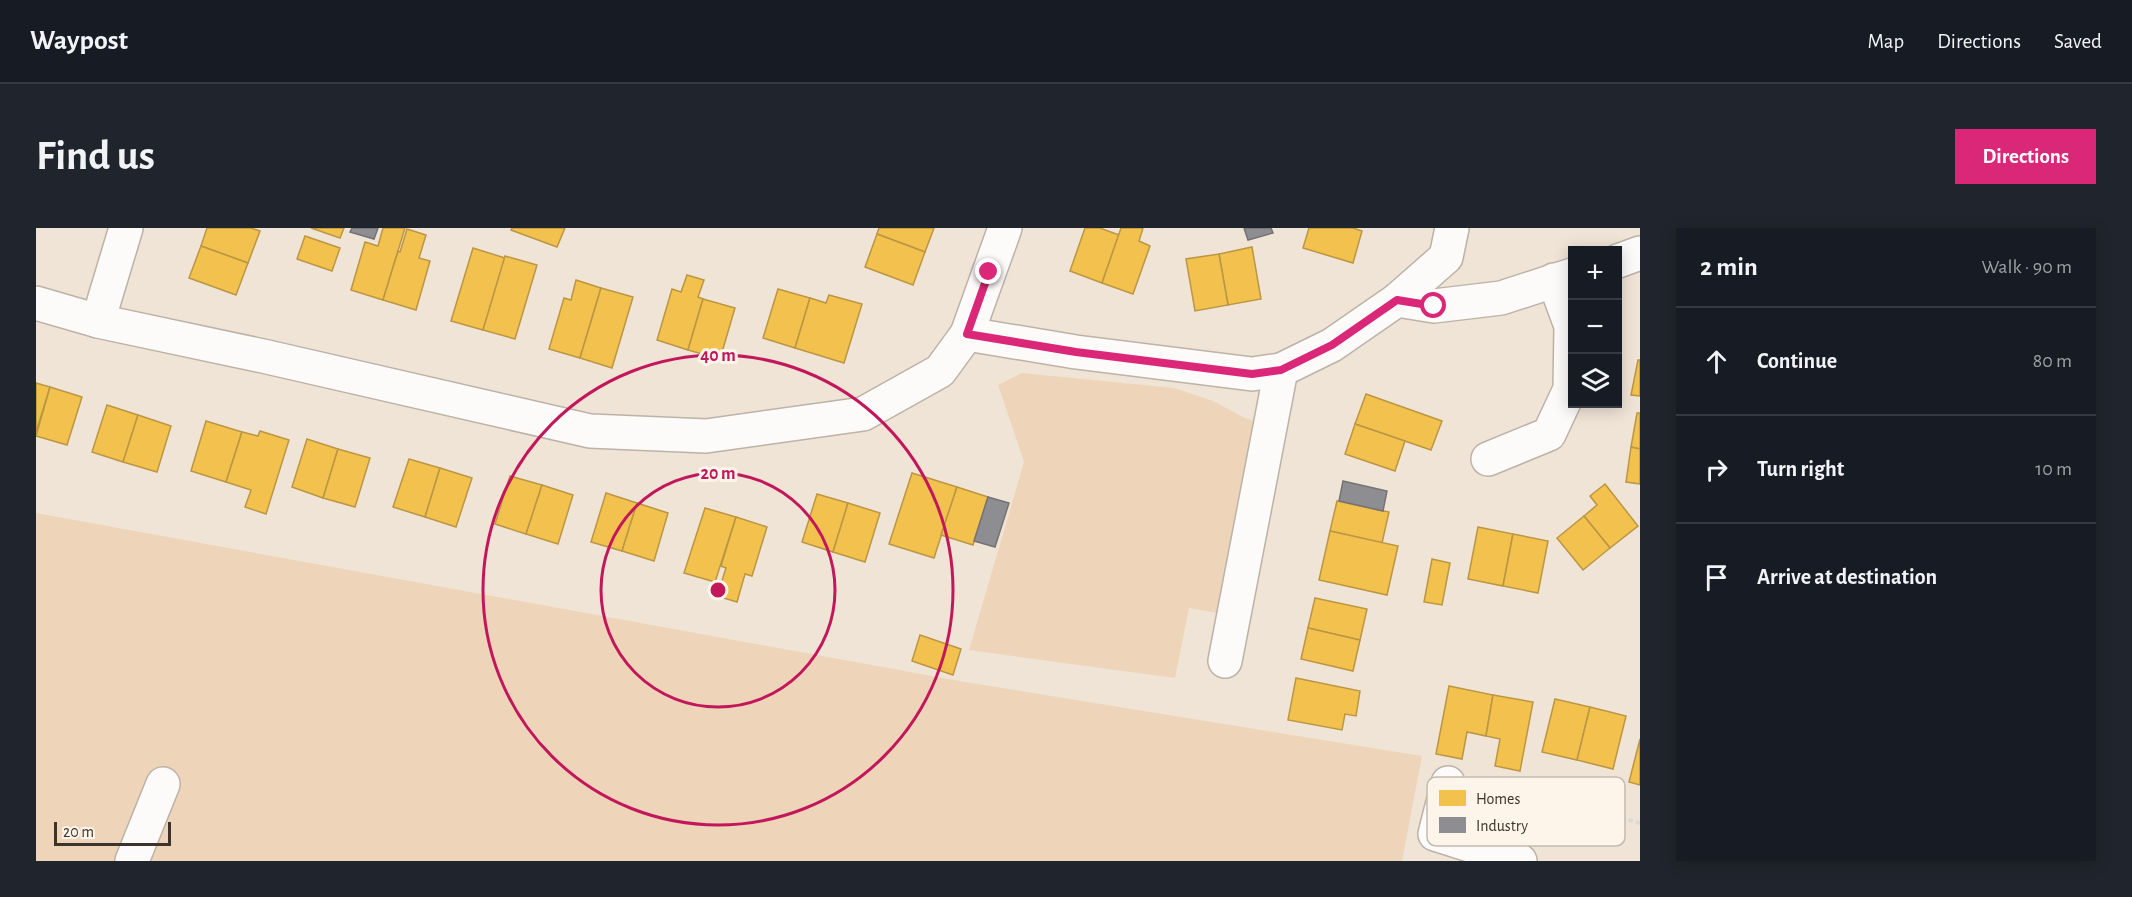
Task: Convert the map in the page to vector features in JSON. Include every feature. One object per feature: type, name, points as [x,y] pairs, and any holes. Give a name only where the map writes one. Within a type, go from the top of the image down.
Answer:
[{"type":"street","points":[[98,321],[126,228]]},
{"type":"street","points":[[36,303],[98,321],[263,356],[590,431],[706,436],[863,414],[939,370],[967,334],[1005,228]]},
{"type":"street","points":[[967,334],[1076,352],[1252,374],[1281,370],[1332,345],[1397,300],[1446,257],[1452,228]]},
{"type":"street","points":[[1622,259],[1640,253]]},
{"type":"street","points":[[1397,300],[1434,306],[1501,298],[1563,277],[1571,326],[1570,389],[1549,434],[1488,459]]},
{"type":"street","points":[[1225,661],[1281,370]]},
{"type":"street","points":[[132,861],[163,784]]},
{"type":"street","points":[[1473,846],[1520,861]]},
{"type":"path","points":[[1625,819],[1640,823]]},
{"type":"shaded area","points":[[1022,373],[1174,388],[1213,401],[1254,421],[1257,431],[1218,613],[1189,608],[1175,678],[969,650],[1024,462],[998,385]]},
{"type":"shaded area","points":[[36,513],[965,682],[1422,756],[1402,861],[36,861]]},
{"type":"building: Homes","points":[[207,228],[251,228],[260,231],[248,263],[201,246]]},
{"type":"building: Homes","points":[[311,228],[344,228],[340,238]]},
{"type":"building: Homes","points":[[383,228],[405,228],[383,300],[351,290],[365,242],[378,246]]},
{"type":"building: Homes","points":[[512,228],[565,228],[557,247],[511,230]]},
{"type":"building: Homes","points":[[879,228],[934,228],[925,252],[877,234]]},
{"type":"building: Homes","points":[[1085,228],[1100,228],[1119,235],[1102,283],[1070,271]]},
{"type":"building: Homes","points":[[1121,228],[1143,228],[1139,241],[1150,246],[1133,294],[1102,283]]},
{"type":"building: Homes","points":[[1309,228],[1353,228],[1362,231],[1353,263],[1303,248]]},
{"type":"building: Homes","points":[[407,229],[426,235],[419,258],[430,261],[416,310],[383,300]]},
{"type":"building: Homes","points":[[877,234],[925,252],[913,285],[865,267]]},
{"type":"building: Homes","points":[[305,236],[340,248],[332,271],[297,259]]},
{"type":"building: Homes","points":[[201,246],[248,263],[236,295],[189,278]]},
{"type":"building: Homes","points":[[1252,247],[1261,299],[1228,305],[1219,254]]},
{"type":"building: Homes","points":[[473,248],[505,258],[483,330],[451,321]]},
{"type":"building: Homes","points":[[1219,254],[1228,305],[1195,311],[1186,259]]},
{"type":"building: Homes","points":[[505,256],[537,265],[515,339],[483,330]]},
{"type":"building: Homes","points":[[687,275],[704,280],[698,297],[703,299],[688,350],[657,340],[672,289],[681,292]]},
{"type":"building: Homes","points":[[576,280],[601,288],[580,358],[549,349],[564,298],[571,300]]},
{"type":"building: Homes","points":[[601,288],[633,297],[612,368],[580,358]]},
{"type":"building: Homes","points":[[778,289],[810,298],[795,348],[763,338]]},
{"type":"building: Homes","points":[[829,295],[862,304],[844,363],[795,348],[810,298],[826,303]]},
{"type":"building: Homes","points":[[703,299],[735,308],[720,359],[688,350]]},
{"type":"building: Homes","points":[[1638,360],[1640,360],[1640,396],[1631,395]]},
{"type":"building: Homes","points":[[36,383],[50,387],[36,432]]},
{"type":"building: Homes","points":[[50,387],[82,397],[67,445],[36,436]]},
{"type":"building: Homes","points":[[1366,394],[1442,421],[1431,450],[1355,424]]},
{"type":"building: Homes","points":[[107,405],[138,415],[123,462],[92,452]]},
{"type":"building: Homes","points":[[1637,413],[1640,413],[1640,449],[1631,447]]},
{"type":"building: Homes","points":[[138,415],[171,426],[157,472],[123,462]]},
{"type":"building: Homes","points":[[206,421],[242,432],[226,482],[191,471]]},
{"type":"building: Homes","points":[[1355,424],[1405,441],[1395,471],[1345,454]]},
{"type":"building: Homes","points":[[260,431],[289,440],[266,514],[245,507],[251,490],[226,482],[242,432],[258,436]]},
{"type":"building: Homes","points":[[307,439],[338,449],[323,498],[292,487]]},
{"type":"building: Homes","points":[[1631,447],[1640,449],[1640,484],[1626,482]]},
{"type":"building: Homes","points":[[338,449],[370,458],[355,507],[323,498]]},
{"type":"building: Homes","points":[[409,459],[440,468],[425,517],[393,507]]},
{"type":"building: Homes","points":[[440,468],[472,478],[456,527],[425,517]]},
{"type":"building: Homes","points":[[912,473],[957,487],[934,558],[889,544]]},
{"type":"building: Homes","points":[[510,476],[542,485],[526,534],[495,524]]},
{"type":"building: Homes","points":[[1605,484],[1638,526],[1610,548],[1584,516],[1597,505],[1590,496]]},
{"type":"building: Homes","points":[[542,485],[573,495],[558,544],[526,534]]},
{"type":"building: Homes","points":[[957,487],[988,497],[973,545],[941,535]]},
{"type":"building: Homes","points":[[606,493],[637,503],[622,551],[591,542]]},
{"type":"building: Homes","points":[[817,494],[848,503],[833,552],[802,542]]},
{"type":"building: Homes","points":[[1337,501],[1389,512],[1382,543],[1330,531]]},
{"type":"building: Homes","points":[[637,503],[668,513],[654,561],[622,551]]},
{"type":"building: Homes","points":[[848,503],[880,513],[865,562],[833,552]]},
{"type":"building: Homes","points":[[705,508],[736,517],[715,582],[684,573]]},
{"type":"building: Homes","points":[[1584,516],[1610,548],[1583,570],[1557,538]]},
{"type":"building: Homes","points":[[736,517],[767,527],[752,576],[745,574],[737,602],[717,596],[726,568],[721,566]]},
{"type":"building: Homes","points":[[1478,527],[1513,534],[1503,586],[1468,579]]},
{"type":"building: Homes","points":[[1330,531],[1398,546],[1387,595],[1319,580]]},
{"type":"building: Homes","points":[[1513,534],[1548,541],[1538,593],[1503,586]]},
{"type":"building: Homes","points":[[1432,559],[1450,563],[1442,605],[1424,602]]},
{"type":"building: Homes","points":[[1315,598],[1367,609],[1360,640],[1308,628]]},
{"type":"building: Homes","points":[[1308,628],[1360,640],[1353,671],[1301,659]]},
{"type":"building: Homes","points":[[920,635],[961,649],[953,675],[912,661]]},
{"type":"building: Homes","points":[[1296,678],[1360,691],[1356,716],[1345,714],[1342,730],[1288,720]]},
{"type":"building: Homes","points":[[1449,686],[1493,695],[1486,736],[1467,732],[1462,759],[1436,754]]},
{"type":"building: Homes","points":[[1493,695],[1533,702],[1520,771],[1495,766],[1500,739],[1486,736]]},
{"type":"building: Homes","points":[[1555,699],[1590,707],[1577,760],[1542,752]]},
{"type":"building: Homes","points":[[1590,707],[1626,716],[1613,769],[1577,760]]},
{"type":"building: Homes","points":[[1640,739],[1640,785],[1629,782]]},
{"type":"building: Industry","points":[[352,228],[378,228],[374,239],[350,232]]},
{"type":"building: Industry","points":[[1244,228],[1271,228],[1273,233],[1248,240]]},
{"type":"building: Industry","points":[[1343,481],[1387,491],[1383,511],[1339,501]]},
{"type":"building: Industry","points":[[988,497],[1009,503],[995,547],[974,541]]},
{"type":"route","points":[[989,272],[967,334],[1076,352],[1252,374],[1281,370],[1332,345],[1397,300],[1434,306]]}]
